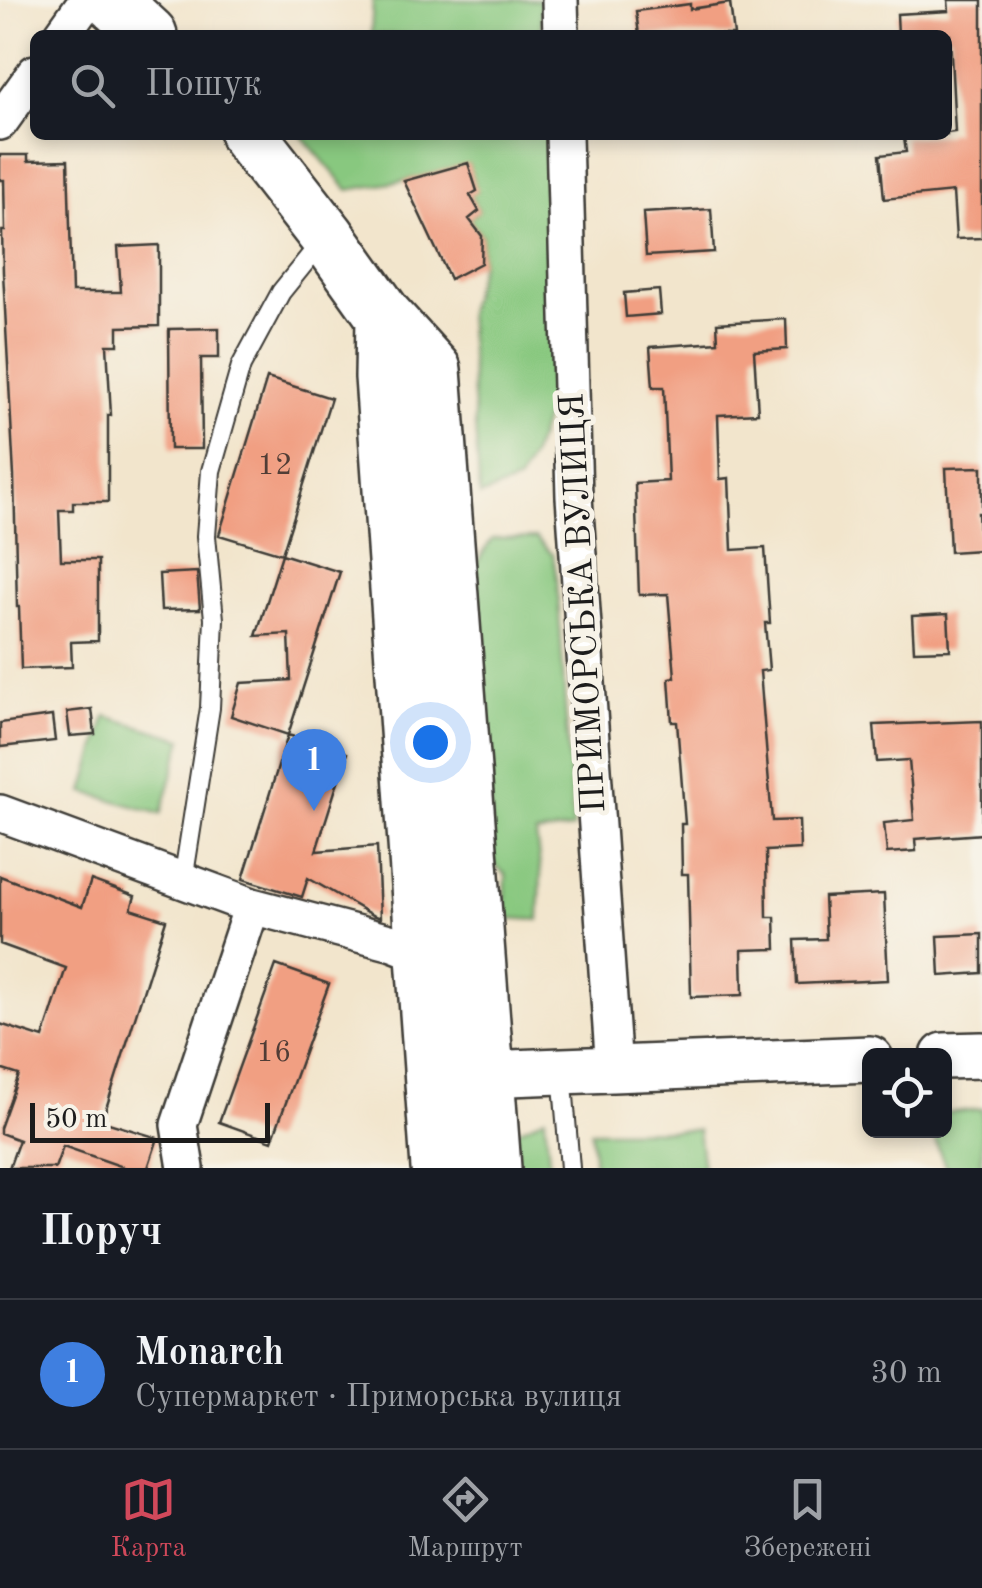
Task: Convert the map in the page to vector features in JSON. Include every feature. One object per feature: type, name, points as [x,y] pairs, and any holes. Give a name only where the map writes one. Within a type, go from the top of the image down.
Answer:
[{"type":"main road","points":[[111,0],[143,30]]},
{"type":"main road","points":[[252,140],[384,316],[408,373],[486,1074],[493,1168]]},
{"type":"main road","points":[[408,373],[424,956],[438,1168]]},
{"type":"street","points":[[66,30],[87,0]]},
{"type":"street","points":[[560,0],[561,30]]},
{"type":"street","points":[[0,122],[30,80]]},
{"type":"street","name":"ПРИМОРСЬКА ВУЛИЦЯ","points":[[564,140],[574,496],[614,1070]]},
{"type":"street","points":[[0,813],[252,906],[392,943],[424,956]]},
{"type":"street","points":[[186,1168],[179,1124],[252,906]]},
{"type":"street","points":[[952,1056],[982,1055]]},
{"type":"street","points":[[486,1074],[862,1060]]},
{"type":"lane","points":[[184,881],[210,708],[214,619],[206,536],[210,471],[241,366],[280,292],[327,236]]},
{"type":"lane","points":[[562,1072],[570,1168]]},
{"type":"green space","points":[[373,0],[540,0],[542,30],[371,30]]},
{"type":"green space","points":[[305,140],[547,140],[557,347],[550,400],[536,446],[519,481],[480,496],[467,312],[481,263],[482,236],[469,219],[479,211],[470,195],[477,191],[468,164],[404,181],[348,190]]},
{"type":"green space","points":[[536,538],[553,555],[557,579],[573,829],[536,834],[541,875],[539,920],[505,918],[506,875],[494,864],[476,564],[492,539]]},
{"type":"green space","points":[[106,716],[183,739],[161,814],[84,792]]},
{"type":"green space","points":[[982,1109],[982,1168],[946,1168],[934,1138],[952,1138],[952,1112]]},
{"type":"green space","points":[[545,1117],[550,1168],[513,1168],[510,1134]]},
{"type":"green space","points":[[698,1130],[703,1168],[594,1168],[591,1131]]},
{"type":"building","points":[[948,0],[982,0],[982,238],[956,239],[953,192],[884,199],[880,155],[906,152],[904,140],[952,140],[955,132],[952,30],[898,30],[897,14],[949,11]]},
{"type":"building","points":[[730,3],[733,30],[638,30],[636,11],[690,4],[690,9]]},
{"type":"building","points":[[0,155],[28,155],[28,161],[68,160],[72,292],[121,292],[118,247],[159,245],[159,326],[118,327],[118,345],[107,345],[111,415],[108,502],[73,502],[73,510],[59,510],[61,560],[98,560],[98,641],[71,642],[72,667],[21,669]]},
{"type":"building","points":[[468,163],[477,191],[470,195],[479,211],[469,219],[482,236],[481,263],[450,279],[404,181]]},
{"type":"building","points":[[711,209],[714,252],[646,256],[643,213]]},
{"type":"building","points":[[659,290],[661,314],[626,317],[624,293]]},
{"type":"building","points":[[786,319],[787,349],[754,351],[758,413],[718,415],[720,479],[729,478],[732,550],[765,548],[769,670],[760,671],[772,821],[799,820],[800,849],[766,851],[767,917],[775,917],[776,949],[742,950],[743,995],[691,997],[688,874],[682,874],[681,824],[685,824],[677,722],[672,722],[669,678],[675,677],[668,594],[639,595],[635,483],[668,481],[664,387],[653,387],[650,347],[718,342],[717,323]]},
{"type":"building","points":[[219,328],[219,358],[201,358],[202,449],[170,449],[169,329]]},
{"type":"building","points":[[267,378],[331,398],[282,554],[219,535]]},
{"type":"building","points":[[982,467],[980,550],[950,552],[946,468]]},
{"type":"building","points":[[282,554],[340,572],[288,735],[231,716],[241,683],[291,680],[289,634],[256,636]]},
{"type":"building","points":[[197,572],[200,609],[161,610],[159,574]]},
{"type":"building","points":[[948,614],[950,650],[914,651],[912,616]]},
{"type":"building","points":[[92,709],[95,734],[70,736],[67,712]]},
{"type":"building","points":[[52,716],[55,741],[0,747],[0,723]]},
{"type":"building","points":[[982,721],[982,834],[915,839],[916,851],[887,853],[884,823],[914,820],[909,760],[877,762],[874,725]]},
{"type":"building","points":[[288,735],[347,753],[316,851],[377,846],[380,918],[308,878],[302,897],[243,879]]},
{"type":"building","points":[[0,876],[82,907],[91,880],[135,896],[131,909],[166,920],[102,1121],[158,1138],[148,1168],[126,1168],[63,1146],[55,1168],[9,1168],[19,1140],[0,1133],[0,1128],[19,1075],[0,1069],[0,1024],[43,1038],[66,968],[0,944]]},
{"type":"building","points":[[884,894],[888,980],[797,984],[795,940],[826,939],[824,897]]},
{"type":"building","points":[[982,934],[982,973],[940,976],[938,936]]},
{"type":"building","points":[[276,965],[329,984],[272,1141],[219,1122]]},
{"type":"place","name":"Monarch","points":[[314,811]]}]
